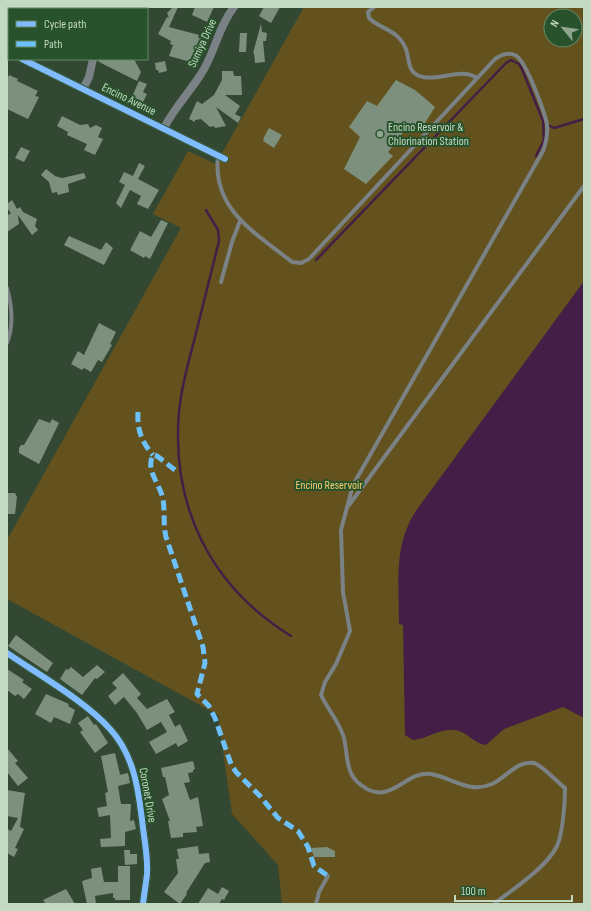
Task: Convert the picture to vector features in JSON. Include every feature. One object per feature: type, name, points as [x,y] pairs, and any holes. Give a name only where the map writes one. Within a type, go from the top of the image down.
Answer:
[{"type":"street","name":"Sumiya Drive","points":[[164,128],[179,102],[201,74],[222,28],[234,7]]},
{"type":"street","name":"Encino Avenue","points":[[24,60],[222,158]]},
{"type":"street","points":[[83,89],[89,76],[93,60]]},
{"type":"street","name":"Coronet Drive","points":[[7,653],[92,711],[111,729],[125,750],[134,772],[139,792],[147,873],[143,904]]},
{"type":"lane","points":[[374,7],[368,12],[369,18],[397,36],[406,49],[408,65],[414,74],[424,78],[470,74],[477,78]]},
{"type":"lane","points":[[222,158],[218,170],[221,189],[226,201],[240,221],[292,262],[301,263],[305,261],[477,78],[501,55],[509,53],[516,55],[521,59],[547,125],[546,144],[353,485],[341,530],[343,592],[350,631],[336,664],[325,682],[321,695],[337,720],[344,738],[350,772],[361,786],[383,793],[419,775],[429,774],[475,788],[501,780],[518,765],[536,763],[565,788],[565,800],[556,846],[535,872],[494,904]]},
{"type":"lane","points":[[347,509],[584,186]]},
{"type":"lane","points":[[221,282],[232,242],[240,221]]},
{"type":"lane","points":[[7,288],[12,314],[7,343]]},
{"type":"lane","points":[[316,904],[319,892],[328,876]]},
{"type":"green space","name":"Encino Reservoir","points":[[304,7],[584,7],[584,904],[282,904],[278,865],[232,814],[218,715],[7,599],[7,540],[181,228],[153,214],[188,151],[216,164]]},
{"type":"shaded area","points":[[584,281],[584,718],[563,707],[504,729],[486,745],[479,743],[463,732],[453,730],[441,731],[413,740],[405,735],[403,625],[399,624],[398,579],[404,535],[418,508]]},
{"type":"building","points":[[173,7],[178,7],[169,27],[199,35],[198,38],[203,39],[194,63],[169,56],[173,45],[170,44],[171,41],[158,34],[167,17],[169,18],[167,13]]},
{"type":"building","points":[[195,7],[214,7],[207,22],[192,15]]},
{"type":"building","points":[[264,7],[280,7],[271,23],[259,16]]},
{"type":"building","points":[[261,24],[262,32],[267,33],[266,41],[263,41],[265,62],[255,63],[253,53]]},
{"type":"building","points":[[240,33],[247,33],[246,52],[239,52]]},
{"type":"building","points":[[134,60],[141,72],[137,81],[98,61]]},
{"type":"building","points":[[165,61],[167,71],[159,73],[158,70],[156,70],[155,63]]},
{"type":"building","points":[[222,71],[233,71],[234,76],[241,76],[242,95],[225,95],[240,106],[235,114],[241,117],[238,123],[216,107],[226,126],[215,128],[214,126],[210,127],[201,119],[195,120],[195,122],[189,119],[197,101],[202,104],[214,95],[222,80]]},
{"type":"building","points":[[9,75],[18,79],[17,81],[38,91],[35,96],[39,97],[28,119],[7,109],[7,80]]},
{"type":"building","name":"Encino Reservoir & Chlorination Station","points":[[396,80],[415,90],[435,107],[420,131],[409,125],[388,152],[393,156],[366,184],[344,169],[360,137],[349,127],[367,101],[377,106]]},
{"type":"building","points":[[139,81],[147,84],[143,92],[147,94],[142,104],[131,99]]},
{"type":"building","points":[[62,116],[80,125],[88,124],[90,128],[96,125],[102,128],[98,137],[103,139],[95,155],[84,150],[87,144],[67,135],[68,132],[57,126]]},
{"type":"building","points":[[269,128],[282,135],[274,148],[263,141]]},
{"type":"building","points":[[21,147],[30,151],[24,162],[15,158]]},
{"type":"building","points":[[139,163],[145,166],[138,179],[159,190],[148,209],[137,204],[141,196],[130,190],[121,208],[116,203],[125,185],[119,182],[124,172],[133,176]]},
{"type":"building","points":[[46,169],[55,176],[62,178],[84,173],[86,178],[68,184],[69,192],[58,195],[57,192],[52,193],[49,182],[41,175]]},
{"type":"building","points":[[12,200],[17,209],[20,207],[23,212],[37,219],[35,226],[38,230],[32,235],[18,215],[19,224],[7,232],[7,216],[11,213],[7,208],[7,204]]},
{"type":"building","points":[[161,220],[168,223],[150,259],[145,256],[144,258],[130,250],[140,231],[151,237]]},
{"type":"building","points":[[69,236],[101,250],[106,242],[113,248],[104,265],[64,245]]},
{"type":"building","points":[[99,323],[116,332],[110,344],[112,345],[102,362],[98,360],[91,372],[84,368],[82,370],[71,364],[78,351],[84,355]]},
{"type":"building","points":[[39,419],[50,423],[52,419],[59,423],[39,464],[19,453],[19,448],[21,445],[24,445]]},
{"type":"building","points":[[7,493],[15,493],[17,497],[15,514],[7,514]]},
{"type":"building","points":[[16,635],[53,663],[47,672],[8,646]]},
{"type":"building","points":[[97,665],[105,672],[97,679],[95,678],[82,695],[60,679],[66,669],[68,670],[71,667],[83,677]]},
{"type":"building","points":[[7,669],[24,680],[22,682],[32,689],[24,699],[18,694],[15,696],[7,690]]},
{"type":"building","points":[[123,673],[141,694],[137,698],[147,709],[167,699],[175,712],[169,715],[175,727],[180,724],[188,741],[178,747],[176,743],[156,754],[149,742],[167,732],[161,722],[147,730],[137,713],[124,697],[115,705],[108,696],[117,688],[112,683]]},
{"type":"building","points":[[46,694],[69,704],[68,706],[75,710],[70,724],[54,717],[51,723],[35,714]]},
{"type":"building","points":[[88,716],[94,725],[96,724],[108,743],[95,753],[80,732],[83,730],[78,723]]},
{"type":"building","points":[[7,748],[18,761],[15,763],[28,778],[18,786],[7,772]]},
{"type":"building","points":[[115,753],[119,775],[128,773],[130,783],[118,786],[121,804],[131,804],[130,821],[134,820],[136,829],[125,832],[125,846],[101,847],[100,839],[111,838],[110,815],[99,817],[97,808],[107,806],[105,793],[108,792],[101,756]]},
{"type":"building","points":[[193,761],[195,769],[193,772],[188,773],[190,782],[184,783],[190,800],[198,797],[203,826],[196,827],[197,832],[183,833],[183,837],[171,838],[168,821],[170,821],[162,799],[169,795],[165,777],[163,777],[161,768]]},
{"type":"building","points":[[7,790],[25,793],[20,827],[24,829],[15,848],[18,849],[14,857],[7,853],[7,829],[11,831],[18,818],[7,816]]},
{"type":"building","points":[[198,846],[199,854],[209,853],[210,862],[205,863],[180,904],[164,892],[178,873],[176,859],[179,859],[177,849]]},
{"type":"building","points":[[327,847],[335,851],[335,857],[314,857],[311,848]]},
{"type":"building","points":[[124,850],[130,850],[130,854],[137,854],[137,864],[125,865]]},
{"type":"building","points":[[118,866],[130,866],[130,900],[115,900],[115,898],[113,898],[113,893],[95,896],[96,904],[87,904],[82,881],[92,878],[91,869],[101,867],[104,882],[118,882]]},
{"type":"building","points":[[222,887],[229,891],[224,900],[222,899],[219,904],[198,904],[208,888],[218,894]]},
{"type":"building","points":[[66,889],[75,904],[46,904],[43,900]]},
{"type":"waterway","points":[[316,260],[506,63],[511,60],[519,64],[522,69],[543,121],[544,140],[536,156]]},
{"type":"waterway","points":[[546,124],[554,128],[584,119]]},
{"type":"waterway","points":[[206,210],[218,230],[219,241],[181,394],[178,447],[182,480],[190,511],[202,540],[218,568],[238,593],[263,616],[291,636]]},
{"type":"marked path","points":[[138,412],[138,424],[141,435],[145,445],[153,455]]},
{"type":"marked path","points":[[175,470],[157,456],[153,455],[151,466],[163,499],[166,537],[203,647],[205,663],[197,694],[209,706],[215,718],[231,764],[236,772],[260,796],[278,818],[298,831],[308,847],[314,866],[328,876]]},
{"type":"cycle path","points":[[24,60],[225,159]]},
{"type":"cycle path","points":[[7,653],[88,708],[110,729],[125,751],[134,776],[140,802],[146,851],[147,874],[143,904]]},
{"type":"place","name":"Encino Reservoir & Chlorination Station","points":[[380,134]]}]
